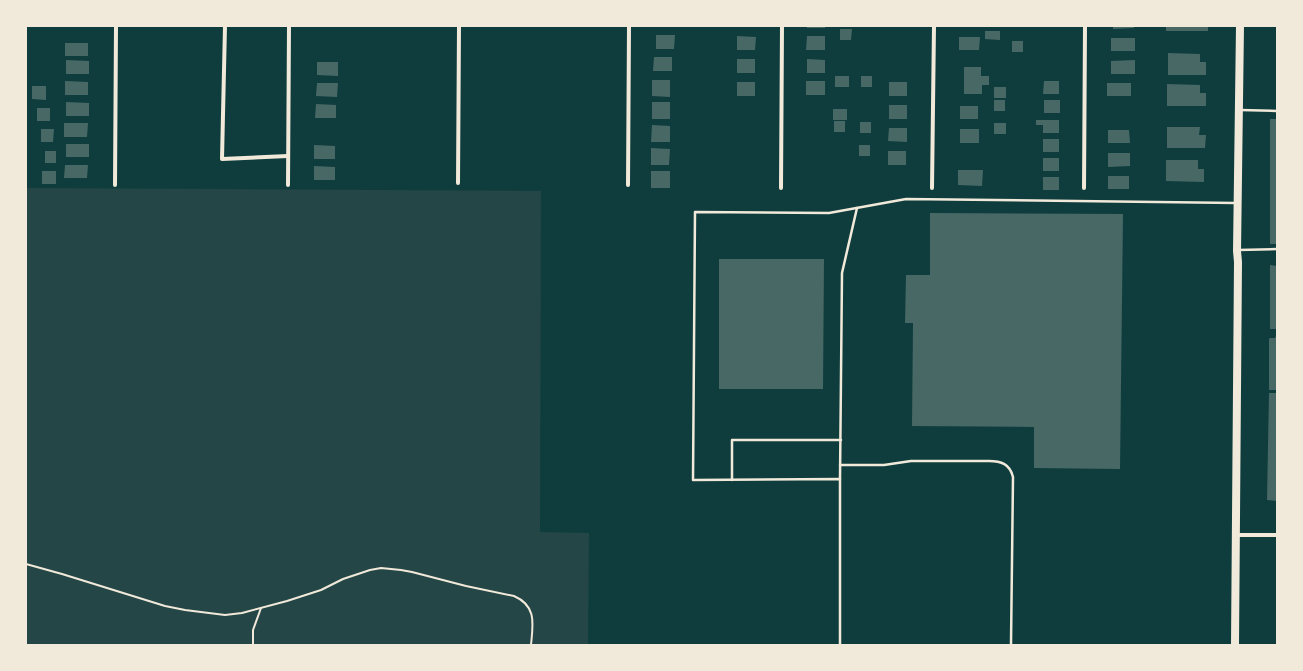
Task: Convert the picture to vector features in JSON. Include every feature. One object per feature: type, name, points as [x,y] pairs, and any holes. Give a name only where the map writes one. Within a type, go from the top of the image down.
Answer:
[{"type":"main road","points":[[1235,645],[1240,26]]},
{"type":"street","points":[[116,26],[116,185]]},
{"type":"street","points":[[225,26],[222,159],[288,156]]},
{"type":"street","points":[[288,185],[289,26]]},
{"type":"street","points":[[458,183],[459,26]]},
{"type":"street","points":[[628,185],[629,26]]},
{"type":"street","points":[[781,188],[782,26]]},
{"type":"street","points":[[932,188],[934,26]]},
{"type":"street","points":[[1084,188],[1085,26]]},
{"type":"street","points":[[1236,535],[1277,535]]},
{"type":"lane","points":[[1240,110],[1277,111]]},
{"type":"lane","points":[[840,479],[693,480],[694,212],[829,213],[906,199],[1239,203]]},
{"type":"lane","points":[[840,645],[842,273],[857,208]]},
{"type":"lane","points":[[1237,250],[1277,249]]},
{"type":"lane","points":[[732,480],[732,440],[841,440]]},
{"type":"lane","points":[[840,465],[884,465],[911,461],[997,461],[1008,466],[1012,471],[1013,477],[1011,645]]},
{"type":"path","points":[[26,564],[165,606],[225,615],[242,613],[315,592],[343,579],[370,570],[381,568],[401,570],[514,596],[520,599],[528,607],[533,617],[531,645]]},
{"type":"path","points":[[253,645],[253,630],[261,608]]},
{"type":"shaded area","points":[[26,188],[541,191],[540,532],[589,533],[588,645],[26,645]]},
{"type":"building","points":[[807,26],[825,26],[825,28],[807,28]]},
{"type":"building","points":[[1113,26],[1134,26],[1134,28],[1113,29]]},
{"type":"building","points":[[1166,26],[1208,26],[1208,31],[1166,31]]},
{"type":"building","points":[[840,29],[852,29],[851,40],[840,40]]},
{"type":"building","points":[[985,31],[1000,31],[1000,40],[985,39]]},
{"type":"building","points":[[656,35],[675,35],[674,49],[656,49]]},
{"type":"building","points":[[737,36],[756,37],[755,50],[737,50]]},
{"type":"building","points":[[807,36],[825,36],[825,50],[806,50]]},
{"type":"building","points":[[959,37],[980,37],[979,50],[959,50]]},
{"type":"building","points":[[1111,38],[1135,38],[1135,51],[1111,51]]},
{"type":"building","points":[[1012,41],[1023,41],[1023,52],[1012,52]]},
{"type":"building","points":[[65,43],[88,43],[88,56],[65,56]]},
{"type":"building","points":[[1168,53],[1200,54],[1200,62],[1206,62],[1206,75],[1168,75]]},
{"type":"building","points":[[654,57],[672,57],[672,71],[653,71]]},
{"type":"building","points":[[737,59],[755,59],[755,73],[737,73]]},
{"type":"building","points":[[807,59],[825,60],[825,73],[807,73]]},
{"type":"building","points":[[66,60],[89,61],[89,74],[66,74]]},
{"type":"building","points":[[1135,60],[1135,74],[1111,74],[1111,61]]},
{"type":"building","points":[[317,62],[338,62],[338,76],[317,75]]},
{"type":"building","points":[[964,67],[981,67],[981,76],[989,76],[989,85],[982,85],[982,94],[964,94]]},
{"type":"building","points":[[835,76],[849,76],[849,87],[835,87]]},
{"type":"building","points":[[861,76],[872,76],[872,87],[861,87]]},
{"type":"building","points":[[652,80],[670,80],[670,97],[652,96]]},
{"type":"building","points":[[65,81],[88,82],[88,95],[65,95]]},
{"type":"building","points":[[806,81],[825,81],[825,95],[806,95]]},
{"type":"building","points":[[1044,81],[1059,81],[1059,94],[1043,94]]},
{"type":"building","points":[[737,82],[755,82],[755,96],[737,96]]},
{"type":"building","points":[[889,82],[907,82],[907,96],[889,96]]},
{"type":"building","points":[[317,83],[338,83],[337,97],[316,96]]},
{"type":"building","points":[[1107,83],[1131,83],[1131,96],[1107,96]]},
{"type":"building","points":[[1167,84],[1200,85],[1200,93],[1206,93],[1206,106],[1167,106]]},
{"type":"building","points":[[32,86],[46,86],[46,100],[32,99]]},
{"type":"building","points":[[994,87],[1006,87],[1006,98],[994,98]]},
{"type":"building","points":[[994,100],[1005,100],[1005,111],[994,111]]},
{"type":"building","points":[[1044,100],[1060,100],[1060,113],[1044,113]]},
{"type":"building","points":[[66,102],[89,103],[89,116],[66,116]]},
{"type":"building","points":[[652,102],[670,102],[670,119],[652,119]]},
{"type":"building","points":[[316,104],[336,105],[336,118],[315,118]]},
{"type":"building","points":[[889,105],[907,105],[907,119],[889,119]]},
{"type":"building","points":[[960,106],[978,106],[978,119],[960,119]]},
{"type":"building","points":[[37,108],[50,108],[50,121],[37,121]]},
{"type":"building","points":[[833,109],[847,109],[847,120],[833,120]]},
{"type":"building","points":[[1270,119],[1277,119],[1277,244],[1270,244]]},
{"type":"building","points":[[1036,120],[1059,120],[1059,133],[1043,133],[1043,125],[1036,125]]},
{"type":"building","points":[[834,121],[845,121],[845,132],[834,132]]},
{"type":"building","points":[[860,122],[871,122],[871,133],[860,133]]},
{"type":"building","points":[[64,123],[88,123],[87,137],[64,137]]},
{"type":"building","points":[[994,123],[1006,123],[1006,134],[994,134]]},
{"type":"building","points":[[652,125],[670,126],[670,142],[651,142]]},
{"type":"building","points":[[1167,127],[1200,127],[1199,135],[1206,135],[1205,148],[1167,148]]},
{"type":"building","points":[[889,128],[907,128],[907,142],[888,141]]},
{"type":"building","points":[[41,129],[54,129],[53,142],[41,142]]},
{"type":"building","points":[[960,129],[979,129],[979,143],[960,143]]},
{"type":"building","points":[[1108,130],[1129,130],[1130,143],[1108,143]]},
{"type":"building","points":[[1043,139],[1059,139],[1059,152],[1043,152]]},
{"type":"building","points":[[66,144],[89,144],[89,157],[66,157]]},
{"type":"building","points":[[314,145],[335,146],[335,159],[314,159]]},
{"type":"building","points":[[859,145],[870,145],[870,156],[859,156]]},
{"type":"building","points":[[651,148],[670,149],[669,165],[651,165]]},
{"type":"building","points":[[45,151],[56,151],[56,163],[45,163]]},
{"type":"building","points":[[888,151],[906,151],[906,165],[888,165]]},
{"type":"building","points":[[1108,153],[1130,153],[1130,166],[1108,167]]},
{"type":"building","points":[[1043,158],[1059,158],[1059,171],[1043,171]]},
{"type":"building","points":[[1166,160],[1198,160],[1198,169],[1204,169],[1204,182],[1166,181]]},
{"type":"building","points":[[65,165],[88,165],[87,178],[64,178]]},
{"type":"building","points":[[314,166],[335,167],[335,180],[314,180]]},
{"type":"building","points":[[958,170],[983,170],[982,186],[958,185]]},
{"type":"building","points":[[42,171],[56,171],[56,184],[42,184]]},
{"type":"building","points":[[651,171],[670,171],[670,188],[651,188]]},
{"type":"building","points":[[1108,176],[1129,176],[1129,189],[1108,189]]},
{"type":"building","points":[[1043,177],[1059,177],[1059,190],[1043,190]]},
{"type":"building","points":[[930,213],[1123,214],[1120,469],[1034,468],[1034,427],[912,426],[913,323],[905,323],[906,275],[930,275]]},
{"type":"building","points":[[719,259],[824,259],[823,389],[719,389]]},
{"type":"building","points":[[1270,265],[1277,266],[1277,329],[1270,329]]},
{"type":"building","points":[[1276,336],[1277,390],[1269,390],[1269,339],[1275,338]]},
{"type":"building","points":[[1269,393],[1277,393],[1277,501],[1267,500]]}]
